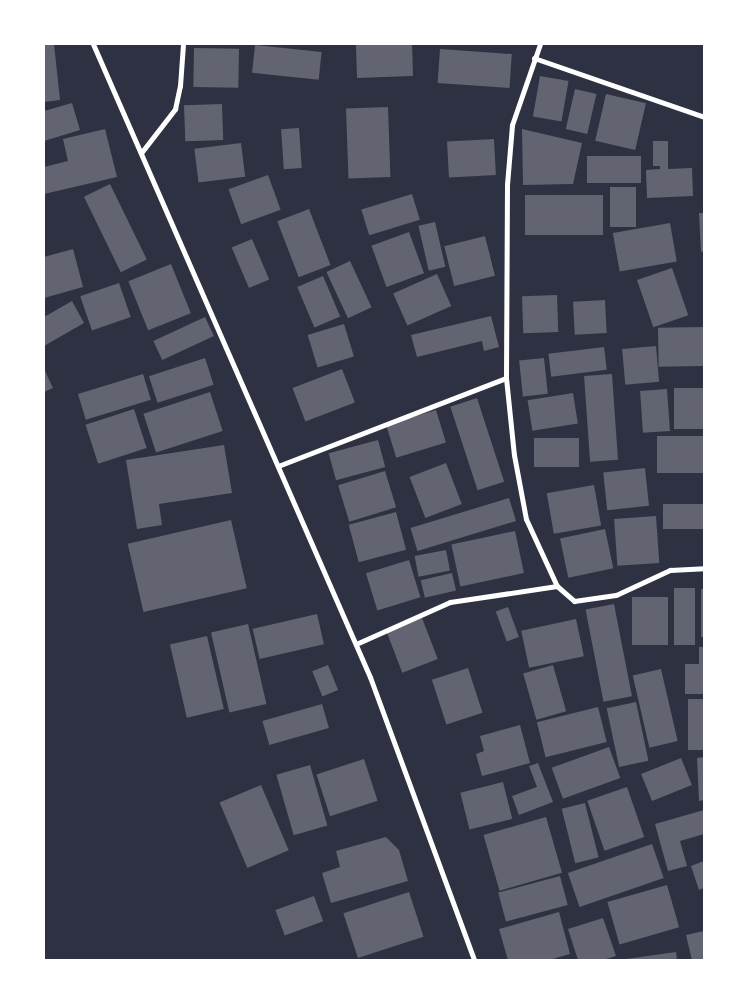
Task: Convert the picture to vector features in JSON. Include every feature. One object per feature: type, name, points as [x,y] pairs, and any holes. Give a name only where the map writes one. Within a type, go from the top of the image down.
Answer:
[{"type":"street","points":[[93,44],[370,677],[474,960]]},
{"type":"street","points":[[141,153],[175,109],[180,86],[183,44]]},
{"type":"street","points":[[540,44],[512,125],[507,184],[506,378],[514,455],[526,519],[556,586],[574,601],[616,595],[670,570],[704,568]]},
{"type":"street","points":[[534,58],[704,117]]},
{"type":"street","points":[[278,466],[506,378]]},
{"type":"street","points":[[356,644],[450,602],[556,586]]},
{"type":"building","points":[[44,44],[54,44],[60,100],[44,102]]},
{"type":"building","points":[[412,44],[413,76],[357,78],[356,45]]},
{"type":"building","points":[[255,45],[322,52],[319,80],[252,73]]},
{"type":"building","points":[[194,48],[239,49],[238,88],[193,87]]},
{"type":"building","points":[[440,49],[512,54],[509,88],[438,83]]},
{"type":"building","points":[[540,76],[569,81],[561,121],[533,116]]},
{"type":"building","points":[[575,89],[596,94],[587,134],[566,129]]},
{"type":"building","points":[[606,94],[646,103],[635,150],[595,141]]},
{"type":"building","points":[[72,103],[80,130],[44,141],[44,111]]},
{"type":"building","points":[[222,104],[223,140],[185,141],[184,105]]},
{"type":"building","points":[[388,107],[390,177],[348,178],[346,108]]},
{"type":"building","points":[[299,128],[302,168],[284,169],[281,129]]},
{"type":"building","points":[[105,129],[117,177],[44,194],[44,167],[68,161],[63,139]]},
{"type":"building","points":[[522,129],[582,143],[573,184],[523,185]]},
{"type":"building","points":[[494,139],[496,175],[449,177],[447,141]]},
{"type":"building","points":[[653,141],[668,141],[668,169],[692,168],[693,196],[647,198],[646,170],[660,169],[660,166],[653,166]]},
{"type":"building","points":[[241,143],[245,177],[198,182],[194,149]]},
{"type":"building","points":[[587,156],[641,156],[641,183],[587,183]]},
{"type":"building","points":[[268,175],[281,210],[241,224],[229,189]]},
{"type":"building","points":[[110,184],[147,259],[121,272],[84,197]]},
{"type":"building","points":[[610,187],[636,187],[636,227],[610,227]]},
{"type":"building","points":[[412,194],[420,220],[369,235],[361,209]]},
{"type":"building","points":[[525,195],[603,195],[603,235],[525,235]]},
{"type":"building","points":[[309,209],[331,265],[299,277],[277,221]]},
{"type":"building","points":[[699,213],[704,213],[704,251],[701,252]]},
{"type":"building","points":[[435,222],[445,267],[429,271],[418,226]]},
{"type":"building","points":[[670,223],[677,261],[620,271],[613,233]]},
{"type":"building","points":[[409,232],[424,273],[386,287],[371,246]]},
{"type":"building","points":[[485,236],[495,276],[454,286],[444,246]]},
{"type":"building","points":[[252,239],[269,280],[249,288],[232,248]]},
{"type":"building","points":[[73,249],[83,287],[44,298],[44,257]]},
{"type":"building","points":[[350,261],[372,307],[348,318],[326,272]]},
{"type":"building","points":[[171,264],[191,313],[148,330],[128,281]]},
{"type":"building","points":[[672,268],[688,315],[653,327],[637,280]]},
{"type":"building","points":[[437,274],[451,306],[407,325],[393,294]]},
{"type":"building","points":[[323,276],[340,317],[314,327],[297,287]]},
{"type":"building","points":[[119,283],[131,317],[92,330],[80,296]]},
{"type":"building","points":[[557,295],[558,332],[523,333],[522,296]]},
{"type":"building","points":[[605,300],[607,333],[575,335],[573,302]]},
{"type":"building","points":[[72,301],[84,323],[44,346],[44,317]]},
{"type":"building","points":[[491,316],[499,347],[484,351],[482,341],[417,357],[411,335]]},
{"type":"building","points":[[205,317],[214,336],[162,360],[153,341]]},
{"type":"building","points":[[344,324],[354,357],[318,368],[308,335]]},
{"type":"building","points":[[703,327],[704,366],[659,367],[658,328]]},
{"type":"building","points":[[656,346],[659,382],[625,385],[622,349]]},
{"type":"building","points":[[604,347],[607,370],[551,377],[548,354]]},
{"type":"building","points":[[205,358],[214,385],[158,403],[149,376]]},
{"type":"building","points":[[544,358],[548,394],[523,396],[519,361]]},
{"type":"building","points":[[44,369],[53,388],[44,392]]},
{"type":"building","points":[[342,369],[355,403],[305,422],[293,388]]},
{"type":"building","points":[[143,374],[151,400],[86,420],[78,394]]},
{"type":"building","points":[[612,374],[618,460],[590,462],[584,376]]},
{"type":"building","points":[[674,388],[704,388],[704,429],[674,429]]},
{"type":"building","points":[[667,389],[670,431],[643,433],[640,391]]},
{"type":"building","points":[[210,392],[223,431],[156,453],[143,414]]},
{"type":"building","points":[[573,393],[578,424],[532,431],[528,400]]},
{"type":"building","points":[[477,398],[504,482],[478,490],[450,407]]},
{"type":"building","points":[[134,409],[147,448],[98,464],[85,425]]},
{"type":"building","points":[[436,410],[446,443],[396,458],[386,425]]},
{"type":"building","points":[[657,436],[704,436],[704,473],[657,473]]},
{"type":"building","points":[[534,438],[579,438],[579,467],[534,467]]},
{"type":"building","points":[[378,440],[385,467],[336,480],[329,453]]},
{"type":"building","points":[[224,445],[232,493],[159,504],[162,525],[137,529],[126,460]]},
{"type":"building","points":[[446,463],[462,504],[425,518],[410,477]]},
{"type":"building","points":[[645,468],[649,506],[607,510],[603,472]]},
{"type":"building","points":[[385,471],[396,507],[349,522],[338,485]]},
{"type":"building","points":[[594,485],[601,525],[554,534],[547,493]]},
{"type":"building","points":[[509,498],[516,521],[418,551],[411,528]]},
{"type":"building","points":[[663,504],[704,504],[704,529],[663,529]]},
{"type":"building","points":[[396,512],[406,550],[359,562],[349,525]]},
{"type":"building","points":[[656,516],[659,563],[617,566],[614,519]]},
{"type":"building","points":[[231,520],[247,588],[143,612],[128,544]]},
{"type":"building","points":[[605,529],[613,568],[568,578],[560,539]]},
{"type":"building","points":[[515,531],[524,573],[460,587],[451,545]]},
{"type":"building","points":[[446,550],[450,571],[419,577],[415,556]]},
{"type":"building","points":[[409,560],[420,597],[377,610],[366,573]]},
{"type":"building","points":[[452,573],[456,591],[425,598],[421,580]]},
{"type":"building","points":[[674,588],[695,588],[695,645],[674,645]]},
{"type":"building","points":[[701,589],[704,589],[704,637],[701,637]]},
{"type":"building","points":[[632,597],[668,597],[668,645],[632,645]]},
{"type":"building","points":[[614,604],[632,696],[603,702],[586,610]]},
{"type":"building","points":[[508,607],[519,637],[507,642],[496,611]]},
{"type":"building","points":[[317,614],[324,644],[260,659],[253,629]]},
{"type":"building","points":[[422,618],[438,659],[402,673],[387,632]]},
{"type":"building","points":[[576,619],[584,656],[529,668],[521,631]]},
{"type":"building","points":[[248,624],[266,704],[229,712],[211,633]]},
{"type":"building","points":[[207,636],[224,709],[187,718],[170,645]]},
{"type":"building","points":[[699,647],[704,647],[704,694],[685,694],[685,664],[699,664]]},
{"type":"building","points":[[328,665],[338,690],[322,696],[312,671]]},
{"type":"building","points":[[553,665],[566,711],[536,720],[523,674]]},
{"type":"building","points":[[468,668],[483,713],[446,724],[432,680]]},
{"type":"building","points":[[661,669],[678,741],[649,748],[633,676]]},
{"type":"building","points":[[688,699],[704,699],[704,750],[688,750]]},
{"type":"building","points":[[636,702],[648,761],[619,767],[607,708]]},
{"type":"building","points":[[322,704],[329,728],[269,745],[262,721]]},
{"type":"building","points":[[598,707],[607,742],[546,757],[537,722]]},
{"type":"building","points":[[520,725],[530,763],[482,776],[476,754],[484,751],[480,736]]},
{"type":"building","points":[[609,747],[620,778],[563,799],[552,768]]},
{"type":"building","points":[[704,757],[704,800],[699,801],[697,758]]},
{"type":"building","points":[[681,758],[692,785],[652,801],[641,774]]},
{"type":"building","points":[[364,759],[378,801],[330,816],[316,774]]},
{"type":"building","points":[[538,763],[553,802],[519,815],[512,796],[537,787],[529,766]]},
{"type":"building","points":[[310,765],[327,826],[294,835],[276,775]]},
{"type":"building","points":[[503,782],[512,819],[470,830],[460,793]]},
{"type":"building","points":[[261,785],[289,850],[247,868],[220,803]]},
{"type":"building","points":[[627,787],[644,837],[605,851],[587,801]]},
{"type":"building","points":[[585,803],[599,857],[575,863],[562,809]]},
{"type":"building","points":[[704,810],[704,834],[680,841],[687,866],[668,871],[655,824]]},
{"type":"building","points":[[546,817],[562,873],[500,891],[484,835]]},
{"type":"building","points":[[386,837],[399,850],[408,881],[331,903],[322,873],[340,867],[336,851]]},
{"type":"building","points":[[652,844],[664,878],[580,907],[568,873]]},
{"type":"building","points":[[704,861],[704,888],[699,890],[691,866]]},
{"type":"building","points":[[560,876],[568,905],[506,922],[498,893]]},
{"type":"building","points":[[667,885],[679,927],[620,944],[607,902]]},
{"type":"building","points":[[409,892],[424,937],[358,958],[343,913]]},
{"type":"building","points":[[314,896],[323,921],[285,935],[275,910]]},
{"type":"building","points":[[559,912],[570,954],[549,960],[508,960],[499,929]]},
{"type":"building","points":[[603,918],[616,956],[603,960],[578,960],[568,929]]},
{"type":"building","points":[[704,931],[704,960],[692,960],[686,935]]},
{"type":"building","points":[[676,952],[677,960],[626,960],[626,959]]}]
